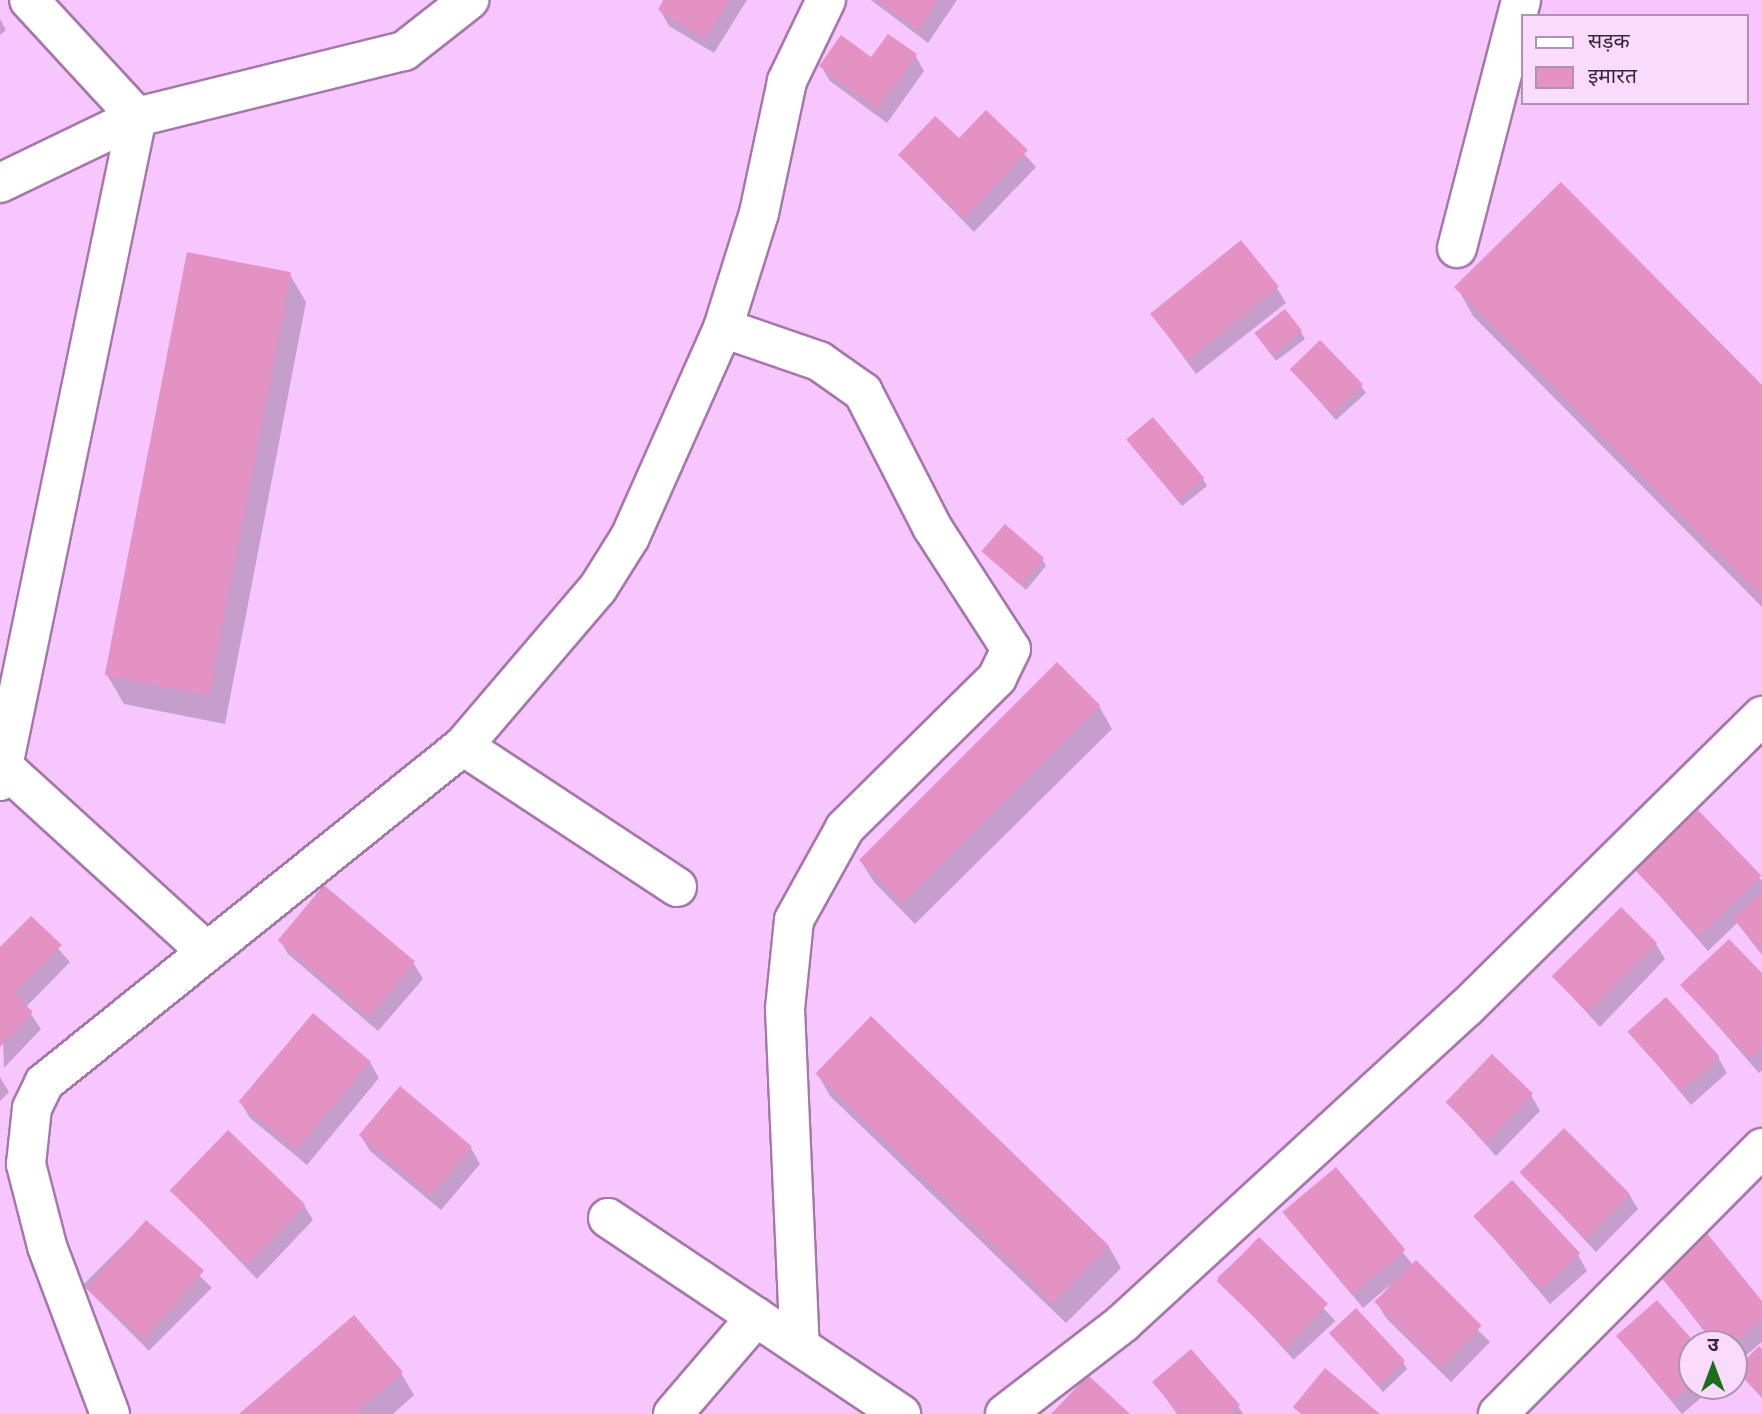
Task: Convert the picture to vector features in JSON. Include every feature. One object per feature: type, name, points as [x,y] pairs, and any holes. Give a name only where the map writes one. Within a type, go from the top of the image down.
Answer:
[{"type":"street","points":[[29,0],[137,117]]},
{"type":"street","points":[[0,183],[137,117],[404,51],[469,0]]},
{"type":"street","points":[[110,1414],[34,1198],[26,1164],[32,1108],[44,1083],[69,1060],[463,746],[604,578],[630,537],[723,328],[759,213],[787,81],[826,0]]},
{"type":"street","points":[[1457,248],[1521,0]]},
{"type":"street","points":[[137,117],[2,775],[206,951]]},
{"type":"street","points":[[723,328],[819,361],[863,392],[932,527],[1011,649],[997,678],[845,828],[794,920],[785,1022],[800,1346]]},
{"type":"street","points":[[1005,1414],[1123,1323],[1446,1027],[1762,716]]},
{"type":"street","points":[[463,746],[677,887]]},
{"type":"street","points":[[1498,1414],[1762,1148]]},
{"type":"street","points":[[608,1218],[901,1414]]},
{"type":"street","points":[[673,1414],[756,1317]]},
{"type":"building","points":[[663,0],[729,0],[705,39],[658,10]]},
{"type":"building","points":[[876,0],[938,0],[918,29]]},
{"type":"building","points":[[888,34],[917,54],[877,109],[819,66],[841,35],[871,57]]},
{"type":"building","points":[[986,110],[1028,150],[964,218],[898,155],[935,116],[959,138]]},
{"type":"building","points":[[1561,182],[1762,385],[1762,597],[1454,287]]},
{"type":"building","points":[[1241,240],[1279,287],[1188,360],[1150,314]]},
{"type":"building","points":[[187,252],[291,272],[209,695],[105,675]]},
{"type":"building","points":[[1285,309],[1302,331],[1272,355],[1254,333]]},
{"type":"building","points":[[1320,340],[1363,385],[1333,414],[1290,369]]},
{"type":"building","points":[[1153,417],[1204,478],[1178,501],[1126,439]]},
{"type":"building","points":[[1005,524],[1044,558],[1021,585],[981,551]]},
{"type":"building","points":[[1057,662],[1100,705],[902,903],[859,860]]},
{"type":"building","points":[[1698,810],[1761,875],[1699,936],[1635,870]]},
{"type":"building","points":[[324,885],[415,961],[369,1017],[278,940]]},
{"type":"building","points":[[1762,893],[1762,951],[1733,918]]},
{"type":"building","points":[[1621,907],[1657,943],[1588,1012],[1552,976]]},
{"type":"building","points":[[31,916],[62,945],[14,994],[33,1012],[0,1047],[0,947]]},
{"type":"building","points":[[1729,939],[1762,973],[1762,1047],[1750,1059],[1680,985]]},
{"type":"building","points":[[1666,997],[1720,1056],[1681,1091],[1627,1032]]},
{"type":"building","points":[[313,1013],[370,1061],[296,1150],[238,1102]]},
{"type":"building","points":[[871,1016],[1108,1245],[1053,1303],[815,1074]]},
{"type":"building","points":[[1492,1054],[1533,1094],[1486,1142],[1445,1102]]},
{"type":"building","points":[[400,1086],[472,1146],[431,1195],[359,1135]]},
{"type":"building","points":[[1564,1128],[1630,1194],[1585,1238],[1519,1173]]},
{"type":"building","points":[[228,1130],[305,1204],[247,1265],[170,1190]]},
{"type":"building","points":[[1336,1167],[1405,1250],[1352,1295],[1282,1212]]},
{"type":"building","points":[[1512,1180],[1580,1253],[1541,1289],[1473,1216]]},
{"type":"building","points":[[146,1220],[204,1271],[144,1339],[86,1289]]},
{"type":"building","points":[[1701,1226],[1762,1301],[1762,1319],[1748,1331],[1704,1330],[1651,1265]]},
{"type":"building","points":[[1259,1237],[1328,1304],[1286,1348],[1217,1281]]},
{"type":"building","points":[[1416,1260],[1482,1326],[1440,1367],[1374,1302]]},
{"type":"building","points":[[1657,1300],[1684,1330],[1678,1330],[1678,1396],[1673,1400],[1616,1336]]},
{"type":"building","points":[[1356,1308],[1405,1361],[1378,1386],[1329,1333]]},
{"type":"building","points":[[354,1315],[403,1372],[354,1414],[239,1414]]},
{"type":"building","points":[[1759,1346],[1762,1349],[1762,1397],[1748,1383],[1748,1357]]},
{"type":"building","points":[[1191,1349],[1240,1405],[1229,1414],[1180,1414],[1152,1382]]},
{"type":"building","points":[[1325,1368],[1380,1414],[1301,1414],[1293,1407]]},
{"type":"building","points":[[1088,1375],[1130,1414],[1051,1414]]}]
